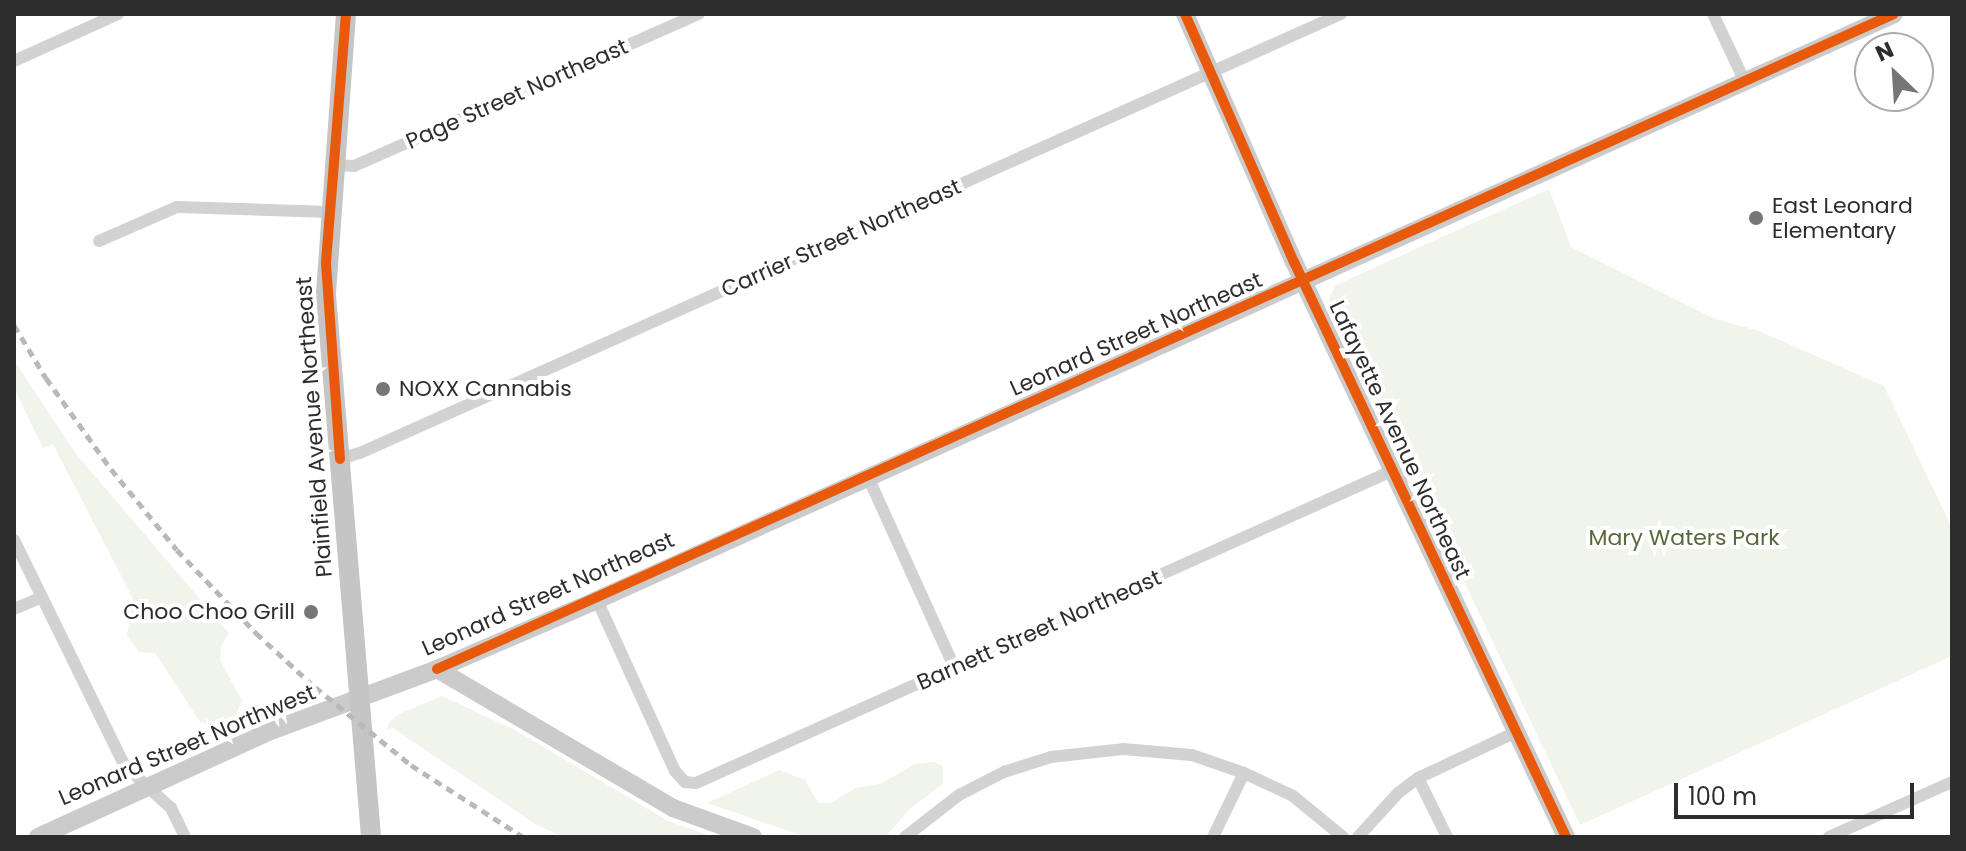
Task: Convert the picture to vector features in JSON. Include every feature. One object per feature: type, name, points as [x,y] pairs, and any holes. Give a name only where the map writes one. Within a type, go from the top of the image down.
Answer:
[{"type":"main road","name":"Plainfield Avenue Northeast","points":[[346,14],[326,295],[357,698],[371,837]]},
{"type":"main road","name":"Lafayette Avenue Northeast","points":[[1185,14],[1303,280],[1566,837]]},
{"type":"main road","name":"Leonard Street Northeast","points":[[357,698],[437,669],[597,600],[1894,14]]},
{"type":"main road","points":[[437,669],[673,808],[753,837]]},
{"type":"main road","name":"Leonard Street Northwest","points":[[38,837],[268,732],[357,698]]},
{"type":"street","points":[[14,61],[118,14]]},
{"type":"street","name":"Page Street Northeast","points":[[333,165],[354,166],[699,14]]},
{"type":"street","name":"Carrier Street Northeast","points":[[340,459],[360,453],[1341,14]]},
{"type":"street","points":[[1713,14],[1745,82]]},
{"type":"street","points":[[99,241],[177,207],[330,212]]},
{"type":"street","name":"Barnett Street Northeast","points":[[597,600],[675,771],[685,782],[711,778],[1392,471]]},
{"type":"street","points":[[868,477],[955,669]]},
{"type":"street","points":[[14,540],[124,765],[171,808],[185,837]]},
{"type":"street","points":[[14,609],[42,597]]},
{"type":"street","points":[[1358,837],[1398,793],[1418,778],[1516,732]]},
{"type":"street","points":[[905,837],[936,810],[982,782],[1051,757],[1101,750],[1146,750],[1192,755],[1244,773],[1293,796],[1343,837]]},
{"type":"street","points":[[1213,837],[1244,773]]},
{"type":"street","points":[[1418,778],[1447,837]]},
{"type":"street","points":[[1829,837],[1952,782]]},
{"type":"green space","name":"Mary Waters Park","points":[[1549,189],[1571,247],[1715,319],[1759,331],[1884,386],[1952,528],[1952,656],[1580,825],[1329,298],[1336,285]]},
{"type":"green space","points":[[14,360],[76,454],[229,633],[221,646],[220,660],[242,701],[235,716],[215,725],[200,722],[155,653],[139,652],[127,635],[133,599],[53,444],[43,448],[14,388]]},
{"type":"green space","points":[[442,696],[515,730],[668,821],[714,837],[563,837],[535,824],[393,728],[387,730],[389,722],[399,714]]},
{"type":"green space","points":[[934,762],[943,766],[943,784],[912,807],[885,837],[806,837],[707,803],[779,770],[805,780],[818,803],[830,803],[856,788],[880,784],[915,764]]},
{"type":"railway","points":[[14,325],[46,378],[111,469],[177,550],[256,633],[315,687],[411,765],[523,837]]},
{"type":"cycle path","points":[[340,459],[326,262],[346,14]]},
{"type":"cycle path","points":[[1185,14],[1294,262],[1566,837]]},
{"type":"cycle path","points":[[437,669],[1894,14]]},
{"type":"place","name":"East Leonard Elementary","points":[[1756,218]]},
{"type":"place","name":"NOXX Cannabis","points":[[383,389]]},
{"type":"place","name":"Choo Choo Grill","points":[[311,612]]}]
